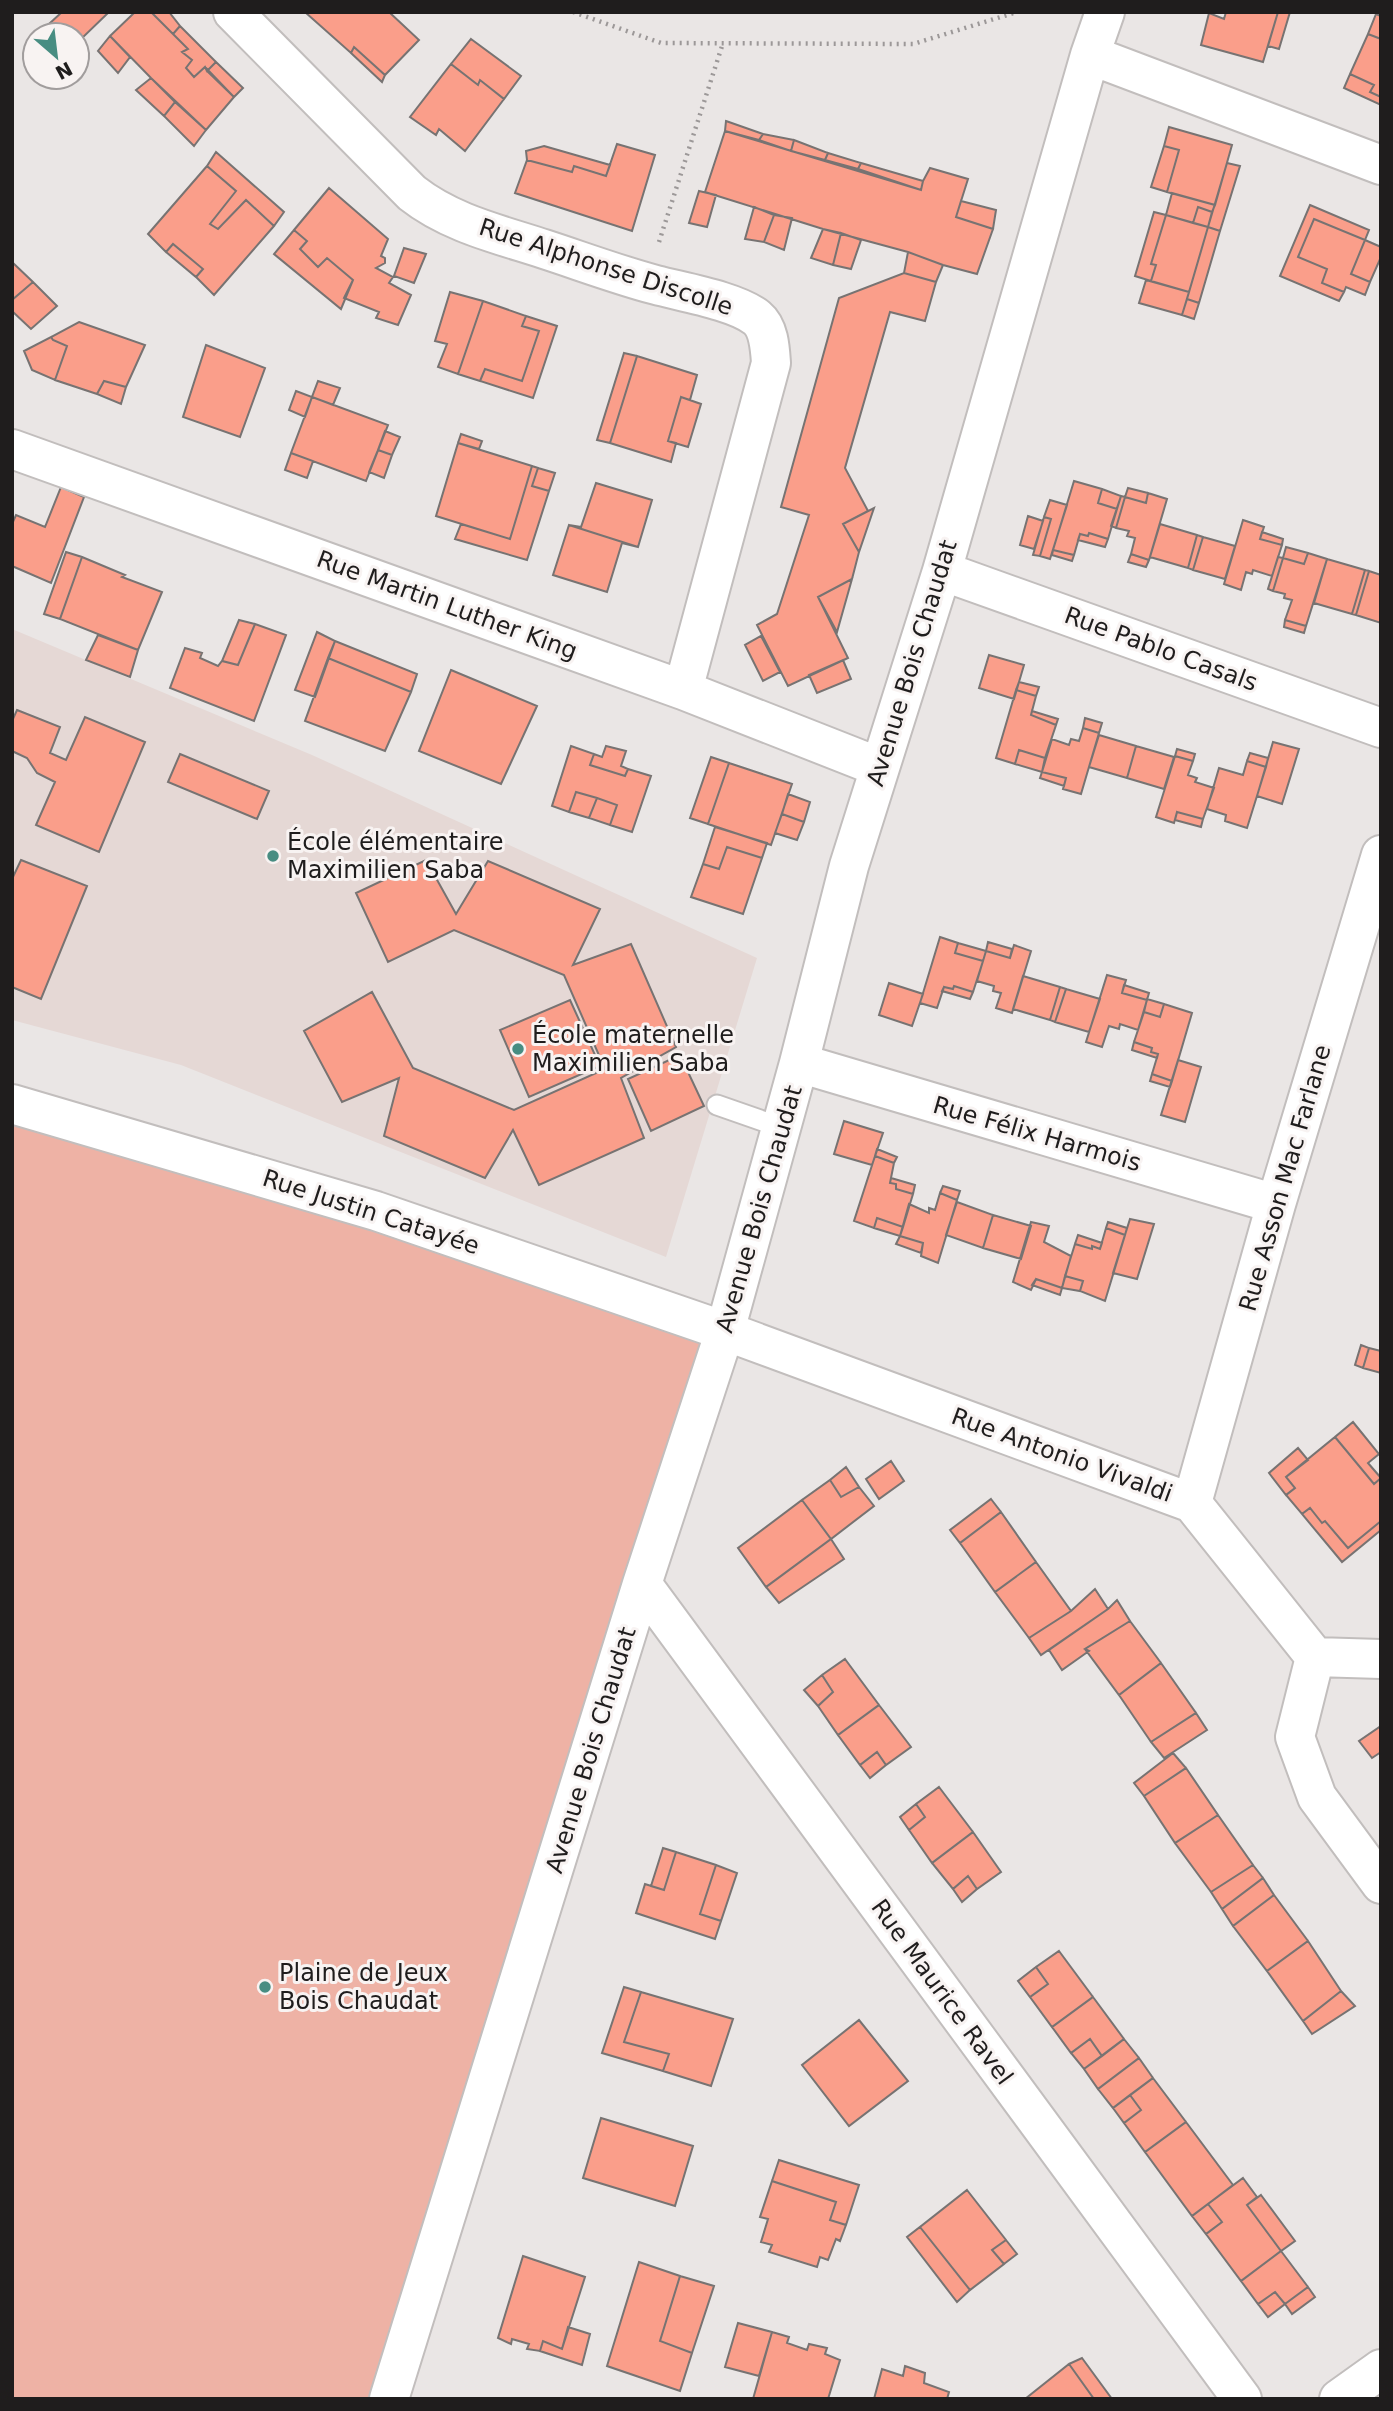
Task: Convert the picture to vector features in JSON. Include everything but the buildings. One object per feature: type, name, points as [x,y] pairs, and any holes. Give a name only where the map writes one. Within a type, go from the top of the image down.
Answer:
[{"type":"street","name":"Rue Alphonse Discolle","points":[[233,12],[412,193],[432,209],[462,222],[646,282],[728,304],[756,317],[766,334],[771,363],[683,690]]},
{"type":"street","name":"Avenue Bois Chaudat","points":[[402,2395],[642,1584],[725,1331],[799,1063],[849,866],[942,571],[1090,55],[1105,12]]},
{"type":"street","points":[[1090,55],[1381,165]]},
{"type":"street","name":"Rue Martin Luther King","points":[[12,449],[683,690],[879,768]]},
{"type":"street","name":"Rue Pablo Casals","points":[[942,571],[1381,728]]},
{"type":"street","name":"Rue Asson Mac Farlane","points":[[1192,1503],[1276,1204],[1381,855]]},
{"type":"street","name":"Rue Félix Harmois","points":[[799,1063],[1276,1204]]},
{"type":"street","name":"Rue Justin Catayée","points":[[12,1104],[376,1210],[725,1331]]},
{"type":"street","name":"Rue Antonio Vivaldi","points":[[725,1331],[1192,1503],[1315,1657]]},
{"type":"street","name":"Rue Maurice Ravel","points":[[642,1584],[1242,2399]]},
{"type":"street","points":[[1381,1658],[1315,1657],[1295,1737],[1317,1797],[1381,1884]]},
{"type":"street","points":[[1339,2399],[1381,2369]]},
{"type":"lane","points":[[717,1105],[780,1127]]},
{"type":"path","points":[[573,12],[661,43],[913,44],[1017,12]]},
{"type":"path","points":[[646,282],[723,43]]},
{"type":"shaded area","name":"École élémentaire Maximilien Saba","points":[[12,629],[312,755],[757,958],[666,1257],[181,1065],[12,1020]]},
{"type":"shaded area","name":"Plaine de Jeux Bois Chaudat","points":[[12,1104],[725,1331],[389,2399],[12,2399]]},
{"type":"place","name":"École élémentaire Maximilien Saba","points":[[273,856]]},
{"type":"place","name":"École maternelle Maximilien Saba","points":[[518,1049]]},
{"type":"place","name":"Plaine de Jeux Bois Chaudat","points":[[265,1987]]}]
